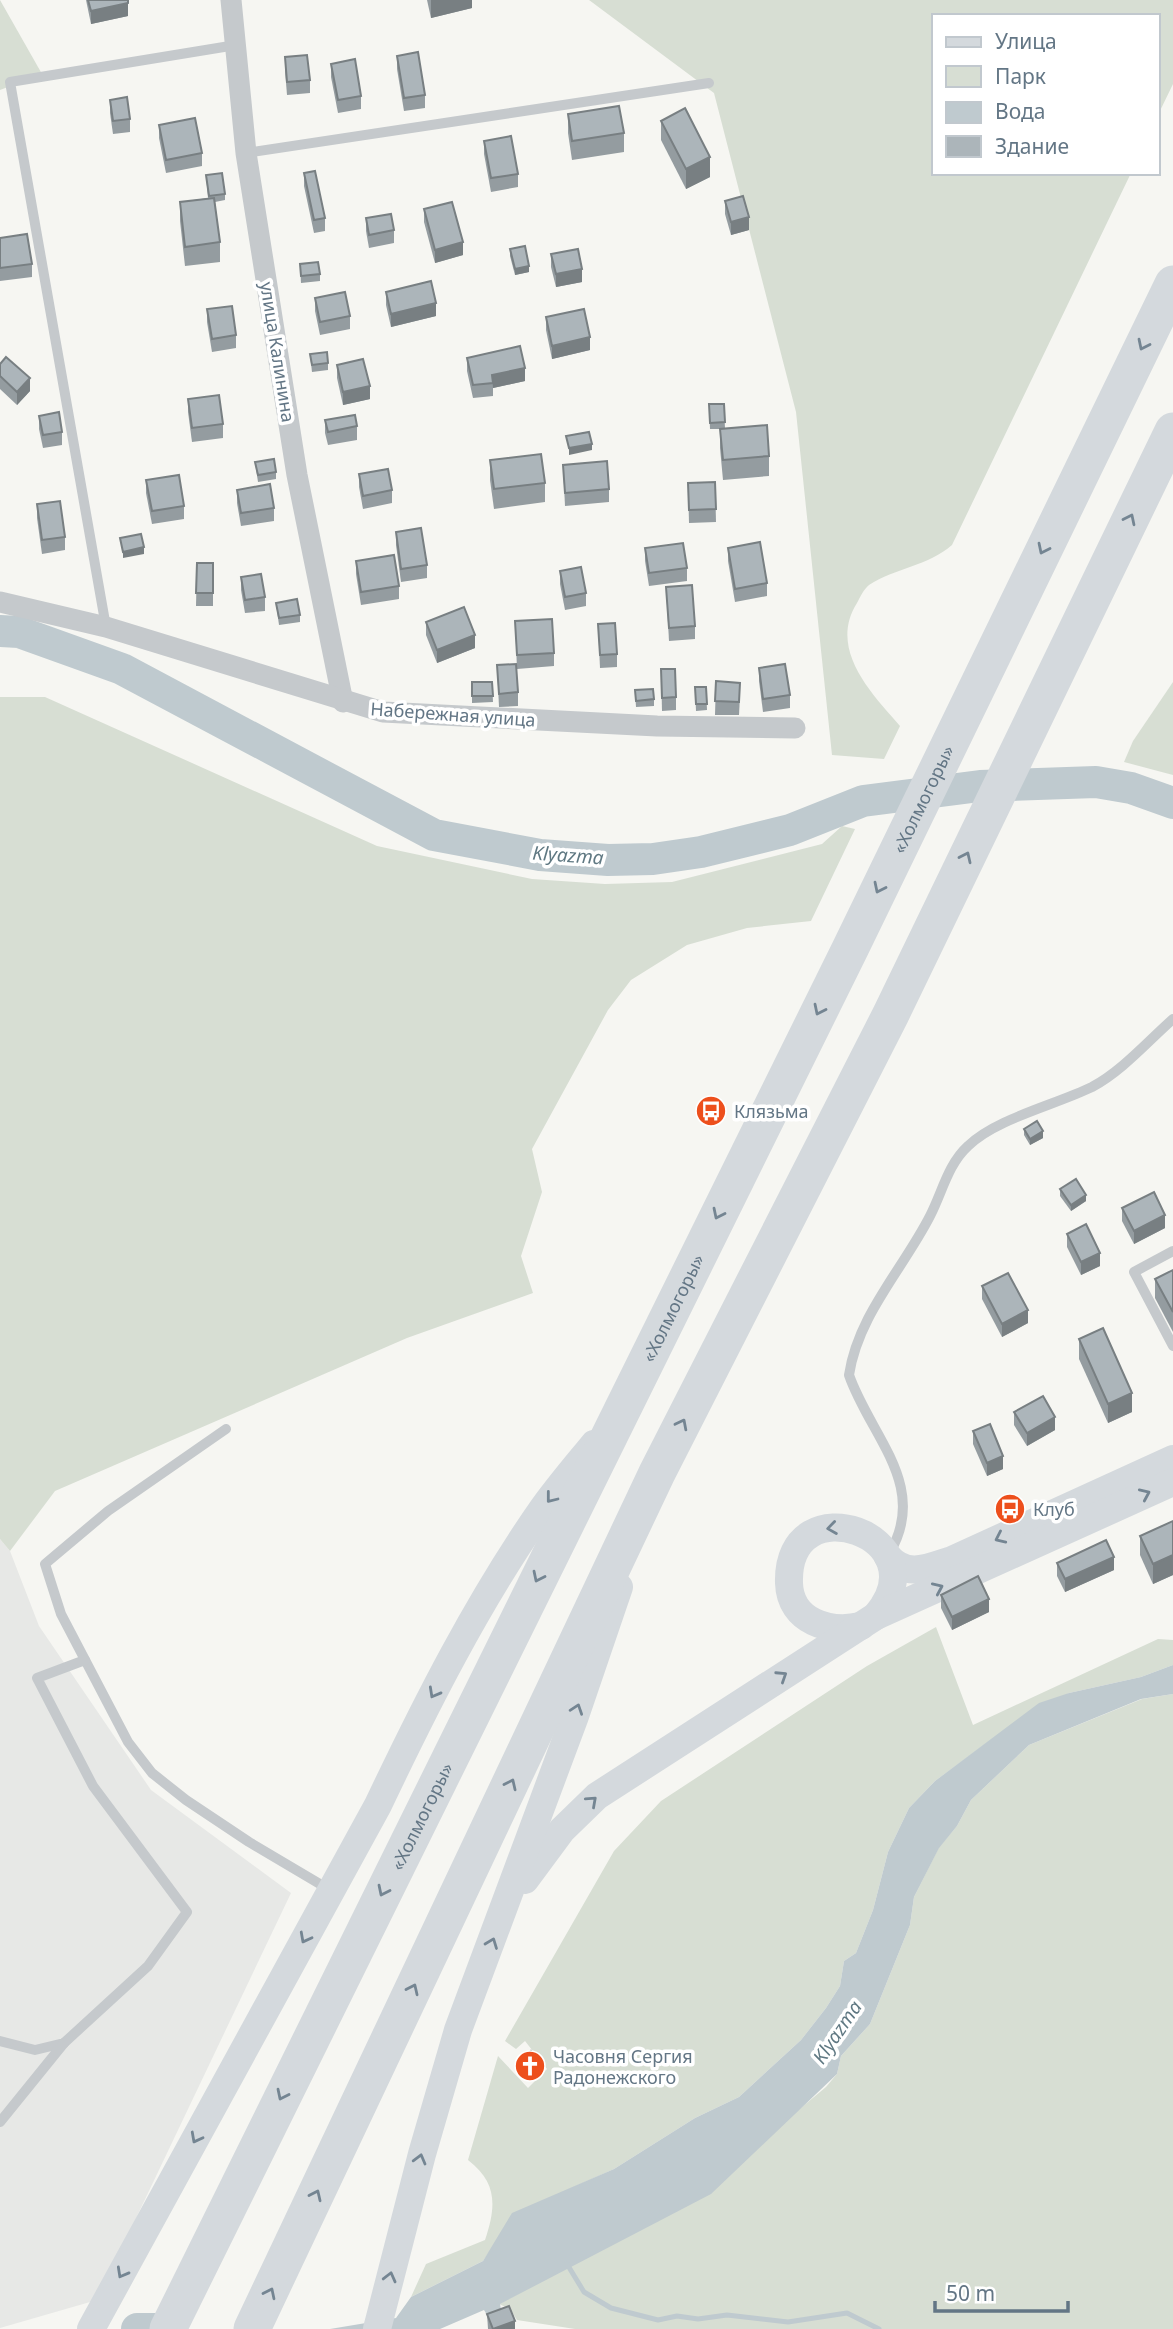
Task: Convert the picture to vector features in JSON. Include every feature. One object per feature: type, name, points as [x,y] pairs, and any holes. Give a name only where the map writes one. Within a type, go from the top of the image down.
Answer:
[{"type":"highway","name":"«Холмогоры»","points":[[168,2329],[850,949],[1173,284]]},
{"type":"highway","points":[[252,2329],[657,1473],[926,941],[1173,431]]},
{"type":"main road","points":[[91,2329],[154,2217],[479,1611],[541,1511],[623,1406]]},
{"type":"main road","points":[[888,1557],[891,1589],[868,1621],[832,1630],[814,1623],[797,1608],[789,1588],[789,1568],[794,1553],[816,1532],[839,1526],[853,1528],[870,1535],[888,1557],[903,1569],[918,1571],[952,1560],[1173,1459]]},
{"type":"main road","points":[[377,2329],[458,2030],[575,1716],[657,1473]]},
{"type":"main road","points":[[504,1912],[562,1830],[597,1797],[868,1621],[1173,1482]]},
{"type":"street","name":"улица Калинина","points":[[236,1],[236,45],[246,153],[297,475],[343,702]]},
{"type":"street","name":"Набережная улица","points":[[0,602],[106,627],[343,702],[383,712],[657,726],[795,728]]},
{"type":"lane","points":[[106,627],[10,82],[236,45]]},
{"type":"lane","points":[[246,153],[709,83]]},
{"type":"lane","points":[[888,1557],[898,1539],[902,1522],[904,1505],[901,1486],[880,1434],[849,1375],[866,1323],[878,1298],[896,1276],[931,1215],[948,1175],[966,1147],[989,1130],[1095,1085],[1120,1068],[1173,1019]]},
{"type":"lane","points":[[1173,1251],[1133,1272],[1173,1346]]},
{"type":"lane","points":[[226,1429],[107,1511],[45,1564],[61,1614],[128,1742],[152,1773],[186,1800],[249,1842],[330,1890]]},
{"type":"lane","points":[[0,2122],[64,2043],[148,1966],[187,1912],[93,1786],[37,1678],[85,1660]]},
{"type":"lane","points":[[0,2042],[35,2050],[64,2043]]},
{"type":"shaded area","points":[[0,1539],[10,1551],[39,1626],[151,1790],[291,1893],[97,2300],[0,2328]]},
{"type":"green space","points":[[0,0],[42,74],[0,90]]},
{"type":"green space","points":[[589,0],[1173,0],[1173,84],[1159,113],[1159,14],[932,14],[932,175],[1130,175],[952,545],[933,558],[869,585],[849,620],[847,637],[857,669],[866,685],[900,726],[884,759],[832,755],[796,412],[714,93]]},
{"type":"green space","points":[[1173,682],[1173,775],[1124,762],[1133,741]]},
{"type":"green space","points":[[0,697],[45,697],[377,846],[532,879],[605,884],[672,882],[822,844],[842,826],[855,829],[811,921],[747,928],[687,945],[631,980],[608,1010],[532,1149],[542,1192],[521,1256],[533,1293],[407,1338],[55,1491],[10,1551],[0,1539]]},
{"type":"green space","points":[[936,1627],[973,1725],[1158,1639],[1173,1640],[1173,1665],[1141,1677],[1069,1693],[996,1736],[935,1781],[909,1808],[888,1852],[873,1910],[856,1953],[844,1961],[840,1986],[801,2040],[739,2097],[695,2118],[614,2169],[567,2190],[498,2239],[483,2261],[411,2297],[426,2264],[485,2240],[491,2217],[492,2196],[485,2178],[468,2160],[498,2056],[528,2088],[547,2069],[525,2041],[516,2049],[505,2041],[614,1851],[661,1801],[867,1666]]},
{"type":"green space","points":[[1173,1694],[1173,2329],[575,2329],[517,2320],[510,2309],[499,2304],[538,2283],[790,2117],[826,2087],[837,2074],[841,2056],[870,2024],[910,1925],[914,1897],[939,1847],[957,1826],[971,1800],[1029,1745],[1142,1699]]},
{"type":"water","points":[[1173,1665],[1173,1694],[1141,1699],[1029,1745],[971,1800],[957,1826],[939,1848],[914,1897],[910,1925],[870,2024],[841,2056],[837,2074],[711,2194],[500,2304],[503,2321],[493,2325],[484,2310],[440,2329],[330,2329],[396,2318],[411,2297],[483,2261],[512,2213],[614,2169],[695,2118],[739,2097],[801,2040],[840,1986],[844,1961],[856,1953],[873,1910],[888,1852],[909,1808],[935,1781],[1039,1703],[1069,1693],[1141,1677]]},
{"type":"building","points":[[88,0],[128,0],[128,3],[91,11]]},
{"type":"building","points":[[418,52],[425,95],[404,98],[397,56]]},
{"type":"building","points":[[307,55],[310,80],[287,82],[285,57]]},
{"type":"building","points":[[355,59],[361,96],[338,100],[331,64]]},
{"type":"building","points":[[127,97],[130,119],[113,121],[110,100]]},
{"type":"building","points":[[619,106],[624,133],[572,141],[568,114]]},
{"type":"building","points":[[685,108],[710,157],[686,169],[661,121]]},
{"type":"building","points":[[195,118],[202,153],[166,160],[159,125]]},
{"type":"building","points":[[511,136],[518,174],[491,178],[484,141]]},
{"type":"building","points":[[315,171],[325,218],[314,220],[304,173]]},
{"type":"building","points":[[222,173],[225,194],[209,196],[206,175]]},
{"type":"building","points":[[743,196],[749,217],[731,222],[725,201]]},
{"type":"building","points":[[214,198],[220,242],[185,247],[180,202]]},
{"type":"building","points":[[452,202],[463,242],[435,250],[424,209]]},
{"type":"building","points":[[391,214],[394,230],[369,235],[366,218]]},
{"type":"building","points":[[27,234],[32,264],[0,268],[0,238]]},
{"type":"building","points":[[525,246],[529,266],[515,269],[510,249]]},
{"type":"building","points":[[578,249],[582,269],[556,274],[551,254]]},
{"type":"building","points":[[318,262],[320,274],[301,276],[300,264]]},
{"type":"building","points":[[431,281],[436,303],[391,314],[386,292]]},
{"type":"building","points":[[345,292],[350,316],[320,322],[315,298]]},
{"type":"building","points":[[232,306],[236,335],[212,339],[207,309]]},
{"type":"building","points":[[584,309],[590,337],[552,346],[546,317]]},
{"type":"building","points":[[520,346],[525,368],[492,375],[493,383],[473,385],[467,358]]},
{"type":"building","points":[[327,352],[328,363],[312,365],[310,354]]},
{"type":"building","points":[[6,357],[30,378],[17,392],[0,376],[0,364]]},
{"type":"building","points":[[363,359],[370,386],[343,392],[337,365]]},
{"type":"building","points":[[219,395],[223,424],[192,428],[188,399]]},
{"type":"building","points":[[709,404],[724,404],[725,422],[710,423]]},
{"type":"building","points":[[59,412],[62,432],[43,435],[39,416]]},
{"type":"building","points":[[355,415],[357,426],[328,432],[325,420]]},
{"type":"building","points":[[767,425],[769,456],[723,460],[720,429]]},
{"type":"building","points":[[589,432],[592,444],[569,448],[566,436]]},
{"type":"building","points":[[541,454],[545,483],[494,489],[490,460]]},
{"type":"building","points":[[274,459],[276,472],[258,475],[255,462]]},
{"type":"building","points":[[607,461],[609,489],[565,493],[563,465]]},
{"type":"building","points":[[388,469],[392,490],[363,496],[359,474]]},
{"type":"building","points":[[179,475],[184,506],[152,511],[146,480]]},
{"type":"building","points":[[715,482],[716,509],[689,510],[688,483]]},
{"type":"building","points":[[270,484],[274,508],[241,513],[237,490]]},
{"type":"building","points":[[60,501],[65,537],[42,540],[37,504]]},
{"type":"building","points":[[421,528],[427,565],[401,569],[396,532]]},
{"type":"building","points":[[141,534],[144,547],[123,552],[120,538]]},
{"type":"building","points":[[760,542],[767,583],[735,589],[728,548]]},
{"type":"building","points":[[683,543],[687,568],[649,573],[645,548]]},
{"type":"building","points":[[394,555],[399,586],[361,592],[356,561]]},
{"type":"building","points":[[197,563],[213,563],[213,593],[196,593]]},
{"type":"building","points":[[581,567],[586,593],[565,597],[560,571]]},
{"type":"building","points":[[261,574],[265,597],[245,600],[241,577]]},
{"type":"building","points":[[692,585],[695,626],[669,628],[666,587]]},
{"type":"building","points":[[297,599],[300,615],[279,618],[276,603]]},
{"type":"building","points":[[464,607],[475,635],[437,650],[426,622]]},
{"type":"building","points":[[552,619],[554,653],[517,655],[515,621]]},
{"type":"building","points":[[615,623],[617,654],[600,655],[598,624]]},
{"type":"building","points":[[516,664],[518,692],[499,694],[497,665]]},
{"type":"building","points":[[785,664],[790,695],[763,699],[759,668]]},
{"type":"building","points":[[661,669],[675,669],[676,697],[662,698]]},
{"type":"building","points":[[716,681],[740,683],[739,702],[715,701]]},
{"type":"building","points":[[472,682],[492,682],[493,696],[472,696]]},
{"type":"building","points":[[695,687],[706,687],[707,704],[696,704]]},
{"type":"building","points":[[653,689],[654,699],[636,701],[635,690]]},
{"type":"building","points":[[1037,1121],[1043,1131],[1030,1139],[1024,1129]]},
{"type":"building","points":[[1076,1179],[1086,1195],[1071,1205],[1060,1189]]},
{"type":"building","points":[[1154,1192],[1165,1215],[1134,1231],[1122,1208]]},
{"type":"building","points":[[1086,1224],[1100,1253],[1081,1262],[1067,1234]]},
{"type":"building","points":[[1173,1270],[1173,1312],[1155,1279]]},
{"type":"building","points":[[1008,1273],[1028,1310],[1002,1324],[982,1286]]},
{"type":"building","points":[[1103,1328],[1132,1393],[1108,1404],[1079,1339]]},
{"type":"building","points":[[1043,1396],[1055,1417],[1027,1433],[1014,1412]]},
{"type":"building","points":[[990,1424],[1003,1456],[987,1463],[973,1431]]},
{"type":"building","points":[[1173,1521],[1173,1555],[1153,1564],[1140,1536]]},
{"type":"building","points":[[1106,1540],[1114,1557],[1065,1579],[1057,1563]]},
{"type":"building","points":[[978,1576],[989,1599],[952,1617],[941,1595]]},
{"type":"building","points":[[531,2051],[539,2059],[530,2068],[522,2060]]},
{"type":"building","points":[[509,2306],[515,2321],[493,2329],[487,2314]]},
{"type":"waterway","name":"Klyazma","points":[[0,631],[19,632],[122,669],[434,835],[540,855],[608,860],[653,859],[701,852],[790,830],[863,801],[980,786],[1096,782],[1131,788],[1173,803]]},
{"type":"waterway","points":[[567,2264],[584,2292],[611,2308],[658,2320],[677,2316],[698,2319],[727,2315],[788,2322],[847,2313],[879,2329]]},
{"type":"waterway","name":"Klyazma","points":[[137,2329],[158,2329]]},
{"type":"place","name":"Клязьма","points":[[711,1111]]},
{"type":"place","name":"Клуб","points":[[1010,1509]]},
{"type":"place","name":"Часовня Сергия Радонежского","points":[[530,2066]]}]
